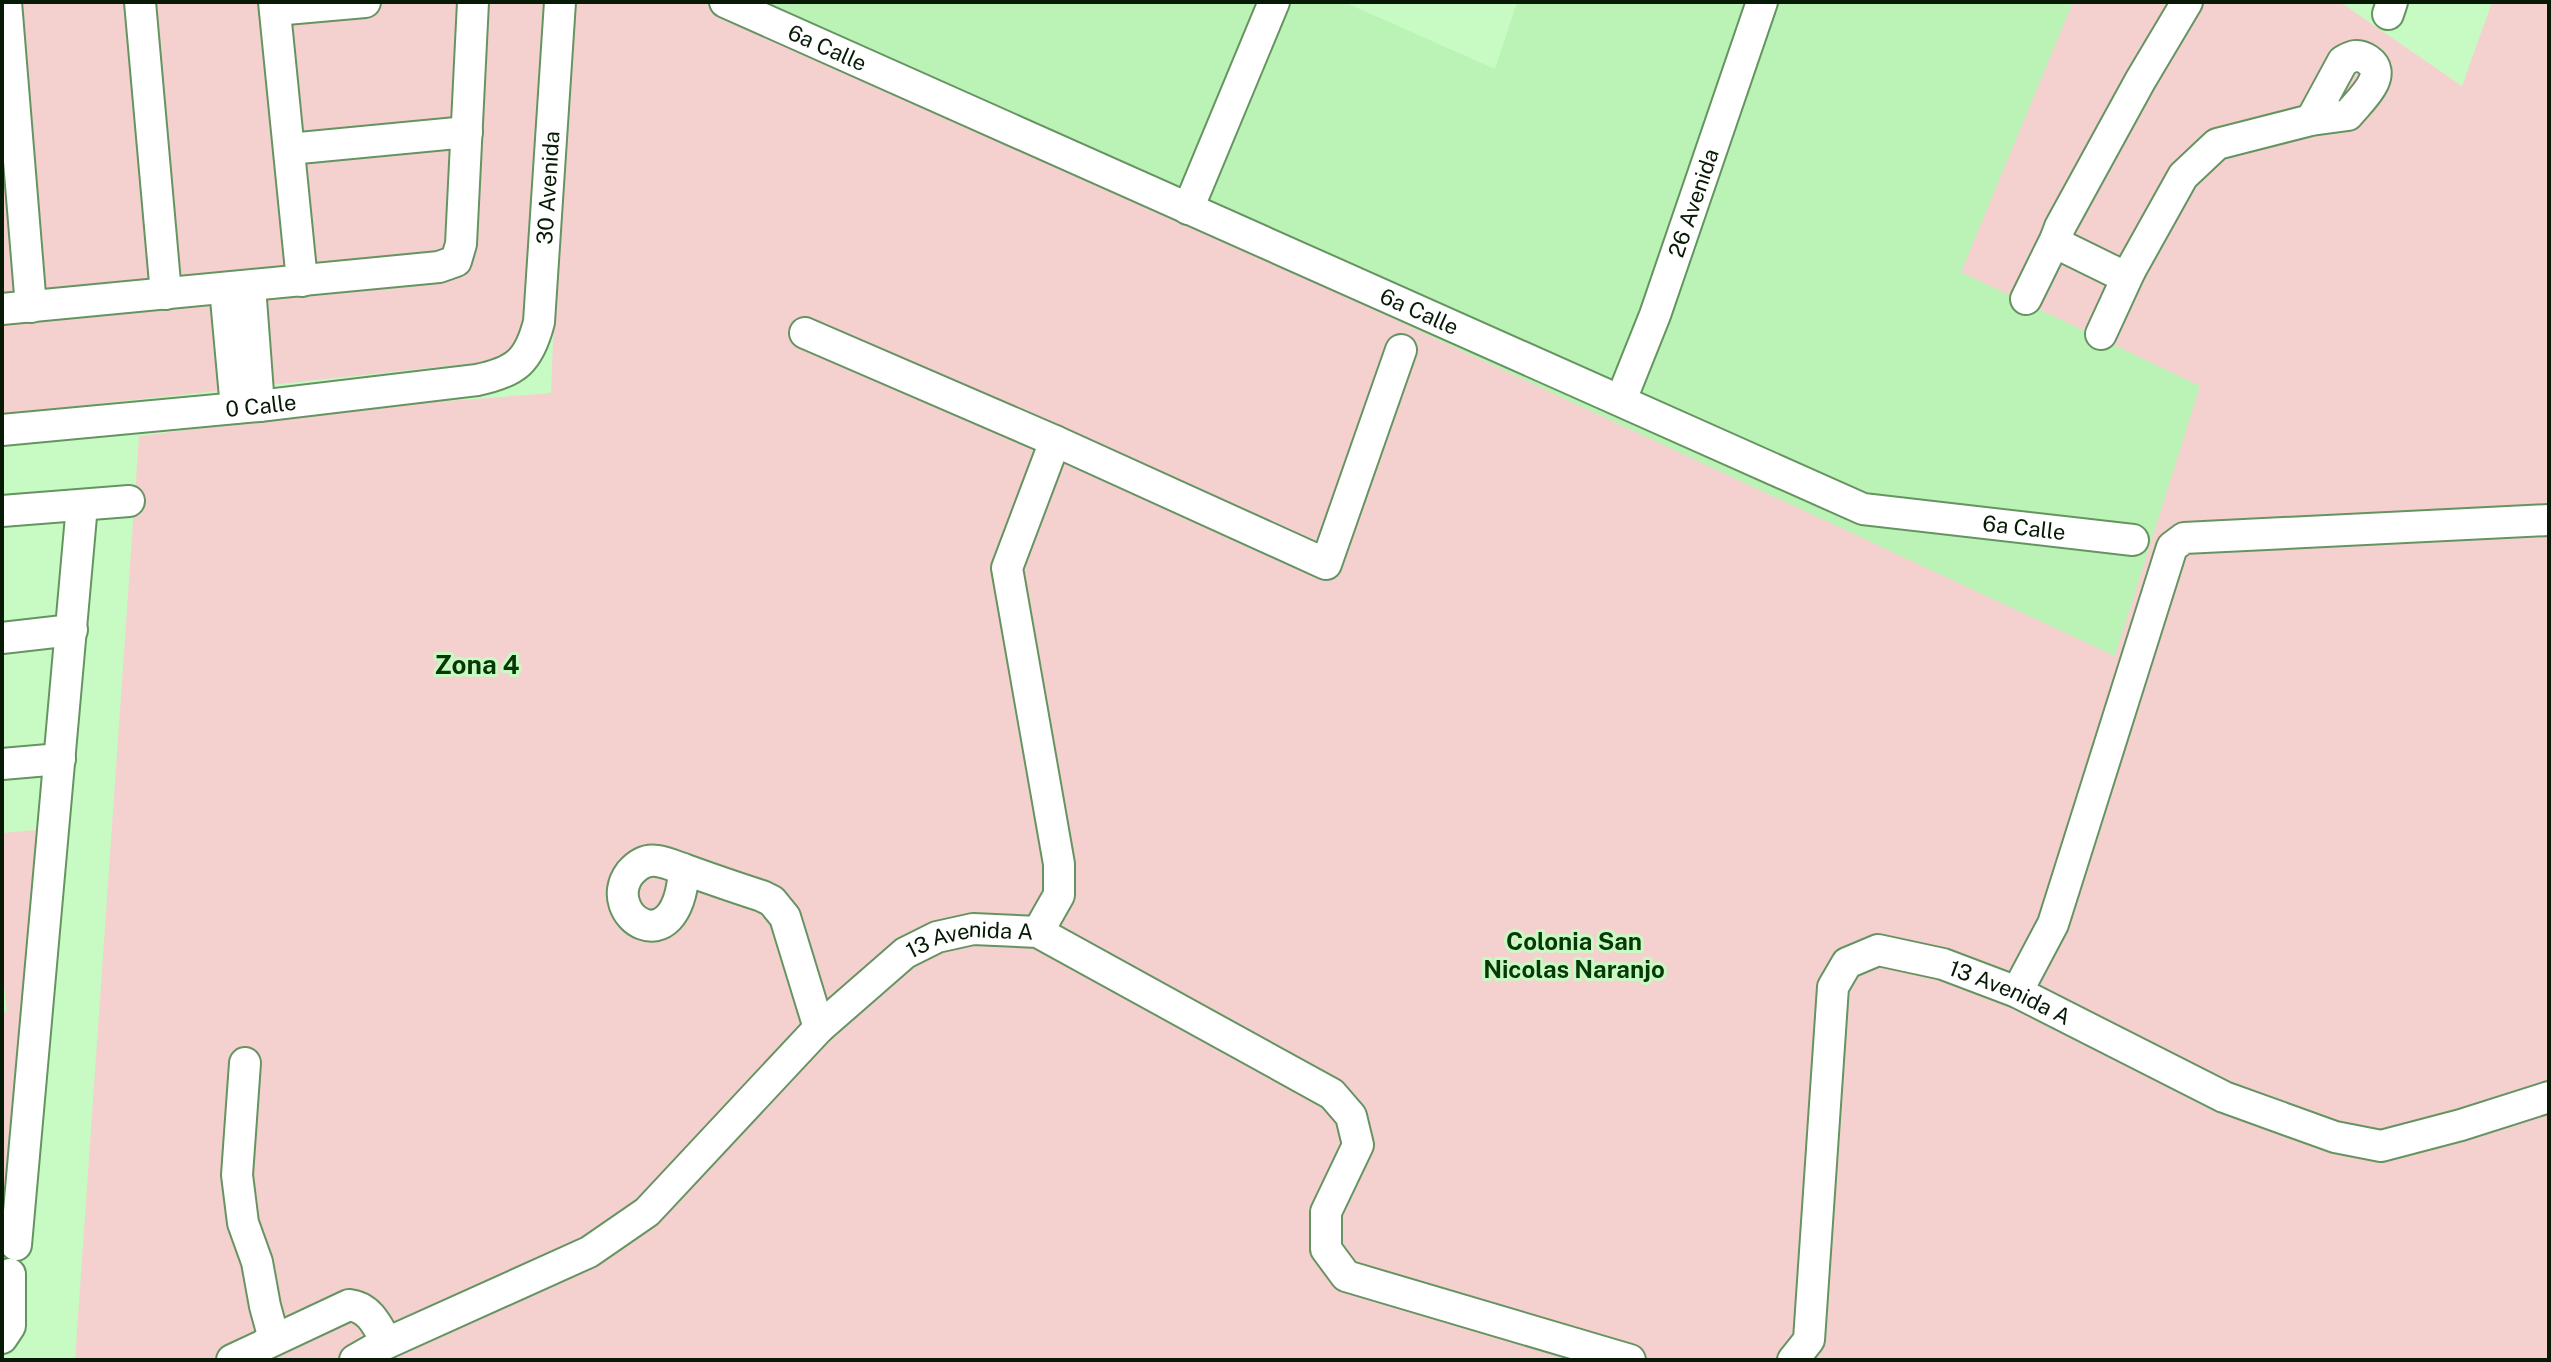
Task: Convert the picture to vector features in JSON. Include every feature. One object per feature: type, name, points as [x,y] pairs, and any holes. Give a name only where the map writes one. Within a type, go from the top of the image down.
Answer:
[{"type":"street","points":[[6,2],[16,308],[439,267],[456,261],[461,244],[473,2]]},
{"type":"street","points":[[140,2],[166,294]]},
{"type":"street","points":[[302,281],[274,6],[365,2]]},
{"type":"street","name":"30 Avenida","points":[[515,368],[533,346],[539,322],[560,2]]},
{"type":"street","name":"6a Calle","points":[[725,2],[1863,509],[2133,540]]},
{"type":"street","points":[[1188,209],[1274,2]]},
{"type":"street","name":"26 Avenida","points":[[1621,400],[1655,315],[1762,2]]},
{"type":"street","points":[[2026,299],[2132,94],[2187,2]]},
{"type":"street","points":[[2101,334],[2130,271],[2183,176],[2217,144],[2311,120]]},
{"type":"street","points":[[289,149],[467,132]]},
{"type":"street","points":[[2056,238],[2062,246],[2110,270],[2119,274],[2130,271]]},
{"type":"street","points":[[238,287],[248,407]]},
{"type":"street","points":[[805,333],[1055,441],[1326,564],[1401,350]]},
{"type":"street","name":"0 Calle","points":[[2,430],[248,407],[477,380],[515,368]]},
{"type":"street","points":[[1038,932],[1059,895],[1059,864],[1007,568],[1055,441]]},
{"type":"street","points":[[2,511],[129,501]]},
{"type":"street","points":[[2,1338],[10,1326],[7,1258],[60,759],[82,505]]},
{"type":"street","points":[[2017,992],[2053,924],[2172,547],[2184,538],[2549,520]]},
{"type":"street","points":[[2,638],[72,630]]},
{"type":"street","points":[[2,764],[60,759]]},
{"type":"street","points":[[684,870],[762,896],[779,908],[785,917],[819,1028]]},
{"type":"street","name":"13 Avenida A","points":[[355,1360],[589,1252],[647,1212],[819,1028],[905,953],[937,937],[973,929],[1038,932],[1332,1094],[1351,1116],[1358,1145],[1326,1212],[1326,1249],[1346,1276],[1630,1360]]},
{"type":"street","name":"13 Avenida A","points":[[1793,1360],[1809,1340],[1833,987],[1847,963],[1878,950],[1943,964],[2017,992],[2224,1097],[2335,1137],[2381,1146],[2549,1097]]},
{"type":"street","points":[[245,1063],[237,1175],[243,1223],[257,1262],[274,1339]]},
{"type":"street","points":[[232,1360],[349,1305],[367,1312],[387,1343]]},
{"type":"shaded area","points":[[2,2],[543,2],[522,358],[2,414]]},
{"type":"shaded area","points":[[566,2],[716,2],[2115,656],[2200,386],[1961,272],[2073,2],[2340,2],[2462,86],[2492,2],[2549,2],[2549,1360],[75,1360],[139,436],[381,406],[551,393]]},
{"type":"shaded area","points":[[716,2],[1344,2],[1495,69],[1517,2],[2073,2],[1962,272],[2200,386],[2116,657]]},
{"type":"shaded area","points":[[36,830],[11,1231],[2,1227],[2,1012],[7,1011],[2,968],[2,833]]},
{"type":"district","name":"Zona 4","points":[[477,664]]},
{"type":"district","name":"Colonia San Nicolas Naranjo","points":[[1574,955]]}]
